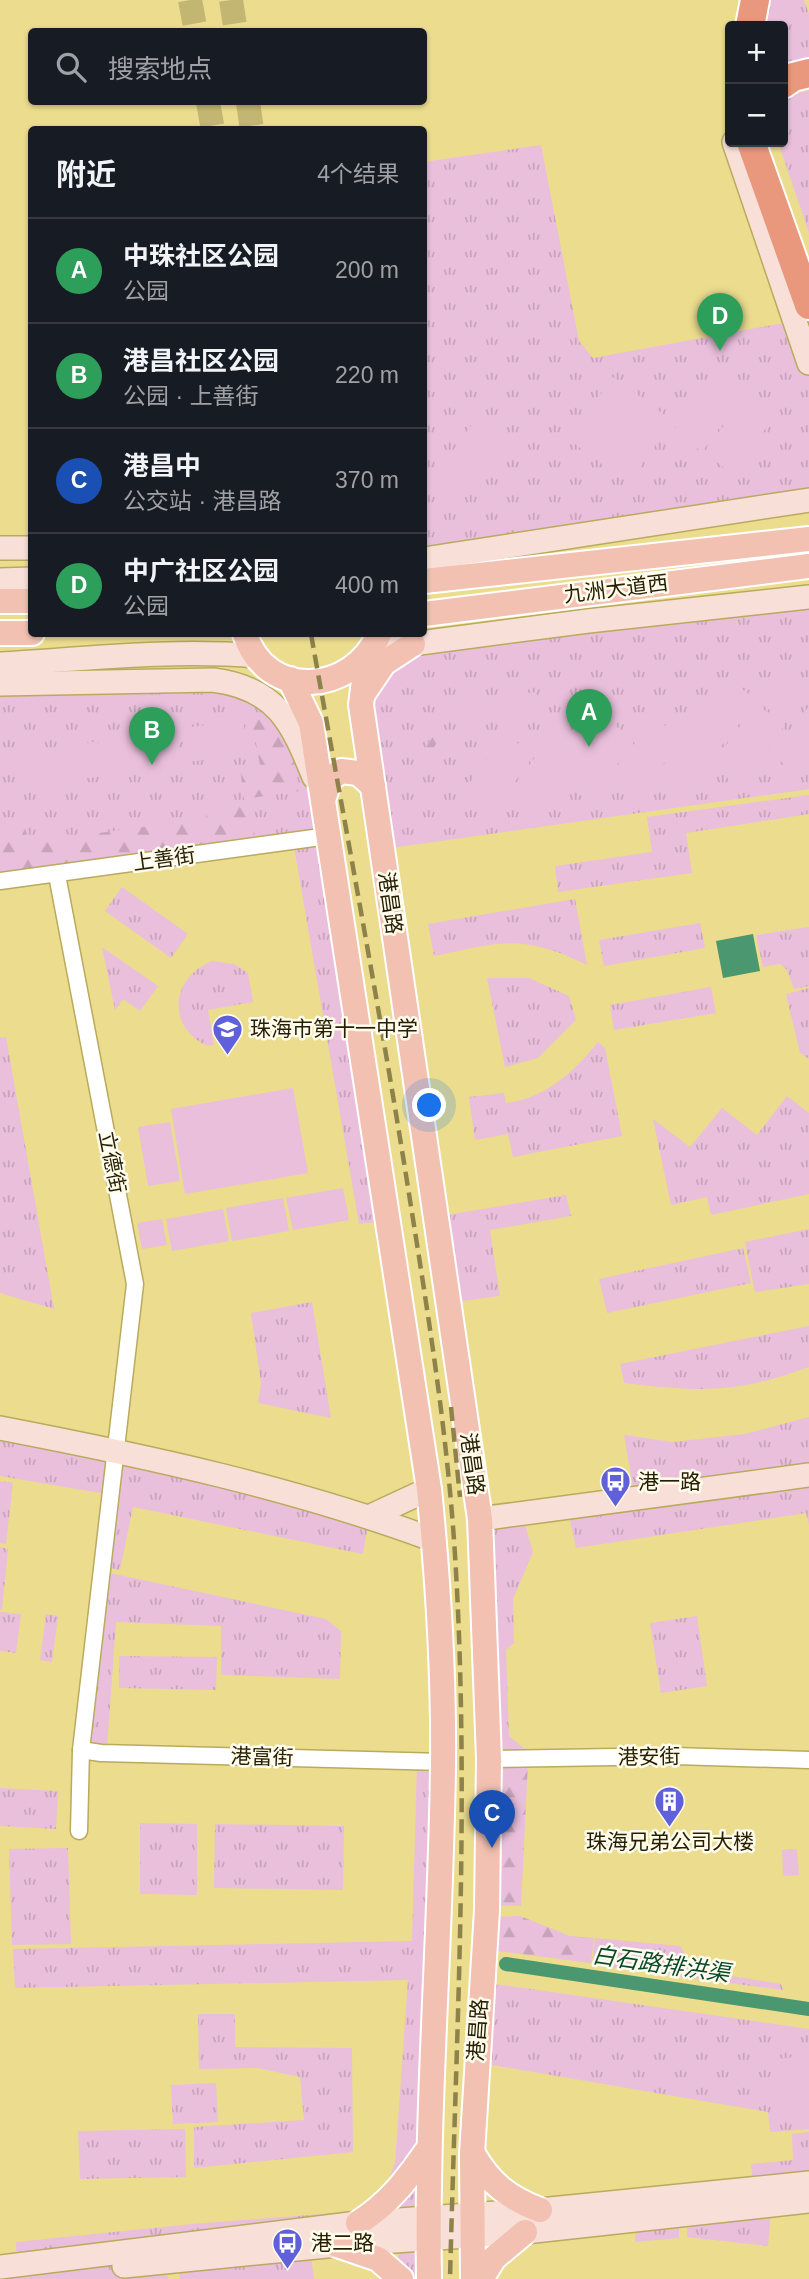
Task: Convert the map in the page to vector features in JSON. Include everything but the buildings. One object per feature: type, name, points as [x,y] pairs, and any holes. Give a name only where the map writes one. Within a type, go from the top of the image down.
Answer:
[{"type":"highway","points":[[751,21],[755,0]]},
{"type":"highway","points":[[788,80],[809,73]]},
{"type":"highway","points":[[753,147],[809,305]]},
{"type":"highway","points":[[768,147],[809,267]]},
{"type":"main road","name":"九洲大道西","points":[[427,581],[809,539]]},
{"type":"main road","name":"九洲大道西","points":[[427,614],[809,566]]},
{"type":"main road","points":[[0,601],[28,601]]},
{"type":"main road","points":[[0,633],[28,633]]},
{"type":"main road","points":[[246,637],[256,656],[271,670],[290,679],[310,683],[331,680],[350,671],[367,656],[377,637]]},
{"type":"main road","points":[[361,705],[366,687],[374,674],[391,658],[414,644]]},
{"type":"main road","name":"港昌路","points":[[367,656],[361,705],[481,1520],[489,1759],[487,1910],[472,2154],[472,2279]]},
{"type":"main road","name":"港昌路","points":[[290,679],[311,723],[429,1489],[434,1540],[443,1762],[434,2090],[429,2148],[429,2279]]},
{"type":"main road","points":[[323,800],[330,779],[341,771],[358,774],[373,786]]},
{"type":"main road","points":[[358,2222],[386,2204],[429,2148]]},
{"type":"main road","points":[[472,2154],[483,2172],[503,2193],[540,2210]]},
{"type":"main road","points":[[481,2279],[494,2258],[525,2232]]},
{"type":"main road","points":[[337,2245],[378,2259],[401,2279]]},
{"type":"street","points":[[736,147],[809,363]]},
{"type":"street","points":[[427,559],[809,500]]},
{"type":"street","points":[[0,548],[28,548]]},
{"type":"street","points":[[0,580],[28,579]]},
{"type":"street","points":[[367,656],[414,644],[588,621],[809,597]]},
{"type":"street","points":[[0,664],[215,652],[256,656]]},
{"type":"street","points":[[0,684],[214,680],[246,686],[261,694],[287,719],[323,800]]},
{"type":"street","name":"上善街","points":[[0,881],[328,836]]},
{"type":"street","name":"立德街","points":[[57,875],[135,1284],[116,1451]]},
{"type":"street","points":[[0,1428],[116,1451],[371,1516],[434,1540]]},
{"type":"street","points":[[79,1831],[80,1750],[116,1451]]},
{"type":"street","points":[[481,1520],[809,1475]]},
{"type":"street","points":[[371,1516],[429,1489]]},
{"type":"street","name":"港富街","points":[[80,1750],[101,1753],[443,1762]]},
{"type":"street","name":"港安街","points":[[489,1759],[676,1756],[809,1760]]},
{"type":"street","points":[[16,2279],[337,2245],[428,2229],[473,2225],[540,2210],[809,2183]]},
{"type":"street","points":[[473,2225],[525,2232],[809,2201]]},
{"type":"street","points":[[0,2267],[170,2262],[358,2222],[428,2229]]},
{"type":"green space","points":[[764,0],[804,0],[809,14],[809,63],[788,72],[788,21],[760,21]]},
{"type":"green space","points":[[809,90],[809,233],[780,147],[788,147],[788,96]]},
{"type":"green space","points":[[541,145],[579,341],[593,358],[800,320],[809,344],[809,508],[427,559],[427,162]]},
{"type":"green space","points":[[717,368],[747,389],[702,452],[673,431]]},
{"type":"green space","points":[[613,377],[642,398],[597,460],[568,439]]},
{"type":"green space","points":[[749,390],[778,411],[733,474],[704,453]]},
{"type":"green space","points":[[644,400],[673,421],[628,483],[599,462]]},
{"type":"green space","points":[[478,416],[507,437],[462,499],[433,478]]},
{"type":"green space","points":[[809,598],[809,789],[384,849],[368,687],[400,654]]},
{"type":"green space","points":[[782,671],[809,690],[809,696],[789,724],[759,702]]},
{"type":"green space","points":[[726,678],[756,699],[733,731],[703,709]]},
{"type":"green space","points":[[0,686],[244,688],[289,728],[325,832],[0,876]]},
{"type":"green space","points":[[536,692],[539,713],[501,718],[498,697]]},
{"type":"green space","points":[[493,698],[496,719],[458,724],[455,703]]},
{"type":"green space","points":[[756,704],[785,725],[740,787],[711,766]]},
{"type":"green space","points":[[809,706],[809,767],[802,777],[773,756]]},
{"type":"green space","points":[[701,714],[730,734],[685,797],[657,776],[671,754],[638,800],[608,779],[654,717],[683,739]]},
{"type":"green space","points":[[273,715],[290,741],[300,791],[244,799],[240,768],[260,765],[251,717]]},
{"type":"green space","points":[[606,719],[635,740],[590,802],[561,781],[538,813],[510,792],[555,729],[583,750]]},
{"type":"green space","points":[[243,720],[248,755],[187,762],[183,728]]},
{"type":"green space","points":[[433,722],[439,726],[440,734],[451,735],[454,740],[449,744],[436,744],[428,757],[423,750],[433,737],[428,725]]},
{"type":"green space","points":[[176,729],[182,767],[108,777],[102,739]]},
{"type":"green space","points":[[505,734],[534,755],[489,818],[460,796]]},
{"type":"green space","points":[[98,741],[103,776],[23,787],[18,753]]},
{"type":"green space","points":[[809,795],[809,814],[686,833],[692,873],[558,892],[555,866],[652,852],[647,817]]},
{"type":"green space","points":[[251,802],[255,839],[0,872],[0,828],[24,825],[28,843],[206,818],[206,806]]},
{"type":"green space","points":[[324,842],[384,1221],[359,1224],[294,847]]},
{"type":"green space","points":[[122,887],[188,934],[171,958],[105,911]]},
{"type":"green space","points":[[575,899],[587,965],[545,948],[511,943],[434,956],[428,924]]},
{"type":"green space","points":[[700,923],[705,948],[604,966],[599,940]]},
{"type":"green space","points":[[809,927],[809,986],[794,989],[787,970],[780,964],[763,967],[756,935]]},
{"type":"green space","points":[[102,947],[158,986],[140,1011],[123,999],[115,1010]]},
{"type":"green space","points":[[212,961],[234,964],[248,973],[253,1002],[208,1010],[214,1045],[207,1046],[185,1027],[179,1002],[188,979]]},
{"type":"green space","points":[[487,978],[529,978],[569,996],[576,1020],[538,1058],[505,1067]]},
{"type":"green space","points":[[711,987],[716,1013],[614,1030],[610,1005]]},
{"type":"green space","points":[[809,988],[809,1059],[800,1053],[786,994]]},
{"type":"green space","points":[[6,1037],[54,1309],[0,1293],[0,1038]]},
{"type":"green space","points":[[598,1042],[605,1048],[622,1136],[513,1157],[508,1134],[475,1140],[469,1097],[504,1093],[506,1103],[534,1096],[569,1073]]},
{"type":"green space","points":[[293,1088],[308,1173],[185,1194],[171,1109]]},
{"type":"green space","points":[[787,1096],[809,1113],[809,1194],[711,1215],[707,1197],[671,1205],[653,1119],[690,1147],[722,1108],[757,1135]]},
{"type":"green space","points":[[170,1122],[180,1181],[148,1186],[138,1127]]},
{"type":"green space","points":[[343,1188],[349,1220],[293,1230],[286,1198]]},
{"type":"green space","points":[[566,1195],[571,1216],[490,1230],[500,1296],[454,1302],[441,1216]]},
{"type":"green space","points":[[283,1198],[289,1231],[232,1241],[226,1208]]},
{"type":"green space","points":[[223,1209],[229,1241],[172,1251],[166,1219]]},
{"type":"green space","points":[[162,1219],[167,1245],[142,1249],[137,1223]]},
{"type":"green space","points":[[809,1229],[809,1284],[755,1292],[745,1242]]},
{"type":"green space","points":[[743,1248],[751,1283],[607,1313],[599,1279]]},
{"type":"green space","points":[[312,1302],[331,1418],[258,1403],[261,1383],[251,1313]]},
{"type":"green space","points":[[809,1326],[809,1367],[783,1376],[738,1386],[696,1389],[624,1383],[620,1364]]},
{"type":"green space","points":[[809,1417],[809,1470],[634,1494],[624,1435],[673,1442],[745,1434]]},
{"type":"green space","points":[[0,1431],[112,1452],[106,1494],[0,1476]]},
{"type":"green space","points":[[119,1454],[369,1519],[363,1554],[133,1507],[120,1570],[106,1567]]},
{"type":"green space","points":[[809,1478],[809,1525],[806,1513],[576,1548],[568,1511]]},
{"type":"green space","points":[[0,1481],[13,1483],[6,1544],[0,1543]]},
{"type":"green space","points":[[523,1518],[533,1552],[513,1599],[514,1643],[506,1650],[509,1736],[533,1756],[491,1756],[484,1523]]},
{"type":"green space","points":[[0,1547],[8,1549],[2,1610],[0,1609]]},
{"type":"green space","points":[[105,1572],[326,1619],[341,1631],[340,1679],[221,1675],[221,1626],[116,1622],[107,1747],[85,1745]]},
{"type":"green space","points":[[0,1612],[21,1614],[16,1653],[0,1651]]},
{"type":"green space","points":[[46,1614],[58,1616],[52,1662],[40,1660]]},
{"type":"green space","points":[[697,1616],[707,1686],[661,1693],[650,1623]]},
{"type":"green space","points":[[119,1656],[217,1657],[216,1690],[119,1688]]},
{"type":"green space","points":[[492,1762],[528,1762],[521,1906],[491,1905]]},
{"type":"green space","points":[[417,1763],[442,1764],[427,2225],[17,2262],[16,2242],[192,2224],[349,2212],[383,2195],[395,2163],[408,1980],[15,1988],[13,1949],[412,1941]]},
{"type":"green space","points":[[0,1788],[58,1791],[56,1829],[0,1826]]},
{"type":"green space","points":[[140,1823],[197,1824],[197,1895],[140,1894]]},
{"type":"green space","points":[[215,1824],[344,1826],[343,1890],[214,1888]]},
{"type":"green space","points":[[68,1848],[71,1944],[12,1945],[9,1849]]},
{"type":"green space","points":[[797,1849],[799,1875],[783,1876],[782,1850]]},
{"type":"green space","points":[[520,1916],[570,1936],[594,1938],[591,1963],[491,1950],[491,1917]]},
{"type":"green space","points":[[595,1938],[680,1946],[695,1970],[781,1984],[783,1990],[592,1965]]},
{"type":"green space","points":[[488,1983],[809,2029],[809,2129],[770,2132],[768,2112],[486,2064]]},
{"type":"green space","points":[[198,2014],[235,2014],[235,2047],[352,2048],[353,2152],[194,2168],[194,2127],[304,2120],[300,2077],[258,2068],[199,2069]]},
{"type":"green space","points":[[809,2056],[809,2118],[781,2120],[775,2059]]},
{"type":"green space","points":[[216,2083],[218,2122],[173,2124],[171,2085]]},
{"type":"green space","points":[[185,2129],[186,2177],[80,2179],[78,2131]]},
{"type":"green space","points":[[809,2132],[809,2185],[754,2190],[751,2164],[793,2160],[792,2134]]},
{"type":"green space","points":[[772,2198],[768,2246],[687,2237],[688,2206]]},
{"type":"green space","points":[[679,2208],[679,2238],[635,2242],[636,2212]]},
{"type":"green space","points":[[399,2235],[425,2236],[425,2279],[398,2279]]},
{"type":"green space","points":[[309,2240],[314,2279],[180,2279],[176,2253]]},
{"type":"green space","points":[[164,2252],[168,2279],[0,2279],[0,2269]]},
{"type":"shaded area","points":[[753,934],[760,971],[723,978],[716,941]]},
{"type":"waterway","name":"白石路排洪渠","points":[[506,1964],[809,2009]]},
{"type":"tunnel","points":[[190,0],[195,28]]},
{"type":"tunnel","points":[[231,0],[235,28]]},
{"type":"tunnel","points":[[209,105],[212,126]]},
{"type":"tunnel","points":[[248,105],[251,126]]},
{"type":"railway","points":[[312,637],[406,1175],[447,1459],[459,1645],[462,1826],[450,2279]]},
{"type":"railway","points":[[451,1407],[460,1497]]},
{"type":"place","name":"中广社区公园","points":[[720,351]]},
{"type":"place","name":"中珠社区公园","points":[[589,747]]},
{"type":"place","name":"港昌社区公园","points":[[152,765]]},
{"type":"place","name":"珠海市第十一中学","points":[[227,1056]]},
{"type":"place","name":"港一路","points":[[615,1509]]},
{"type":"place","name":"珠海兄弟公司大楼","points":[[670,1829]]},
{"type":"place","name":"港昌中","points":[[492,1848]]},
{"type":"place","name":"港二路","points":[[288,2270]]}]
